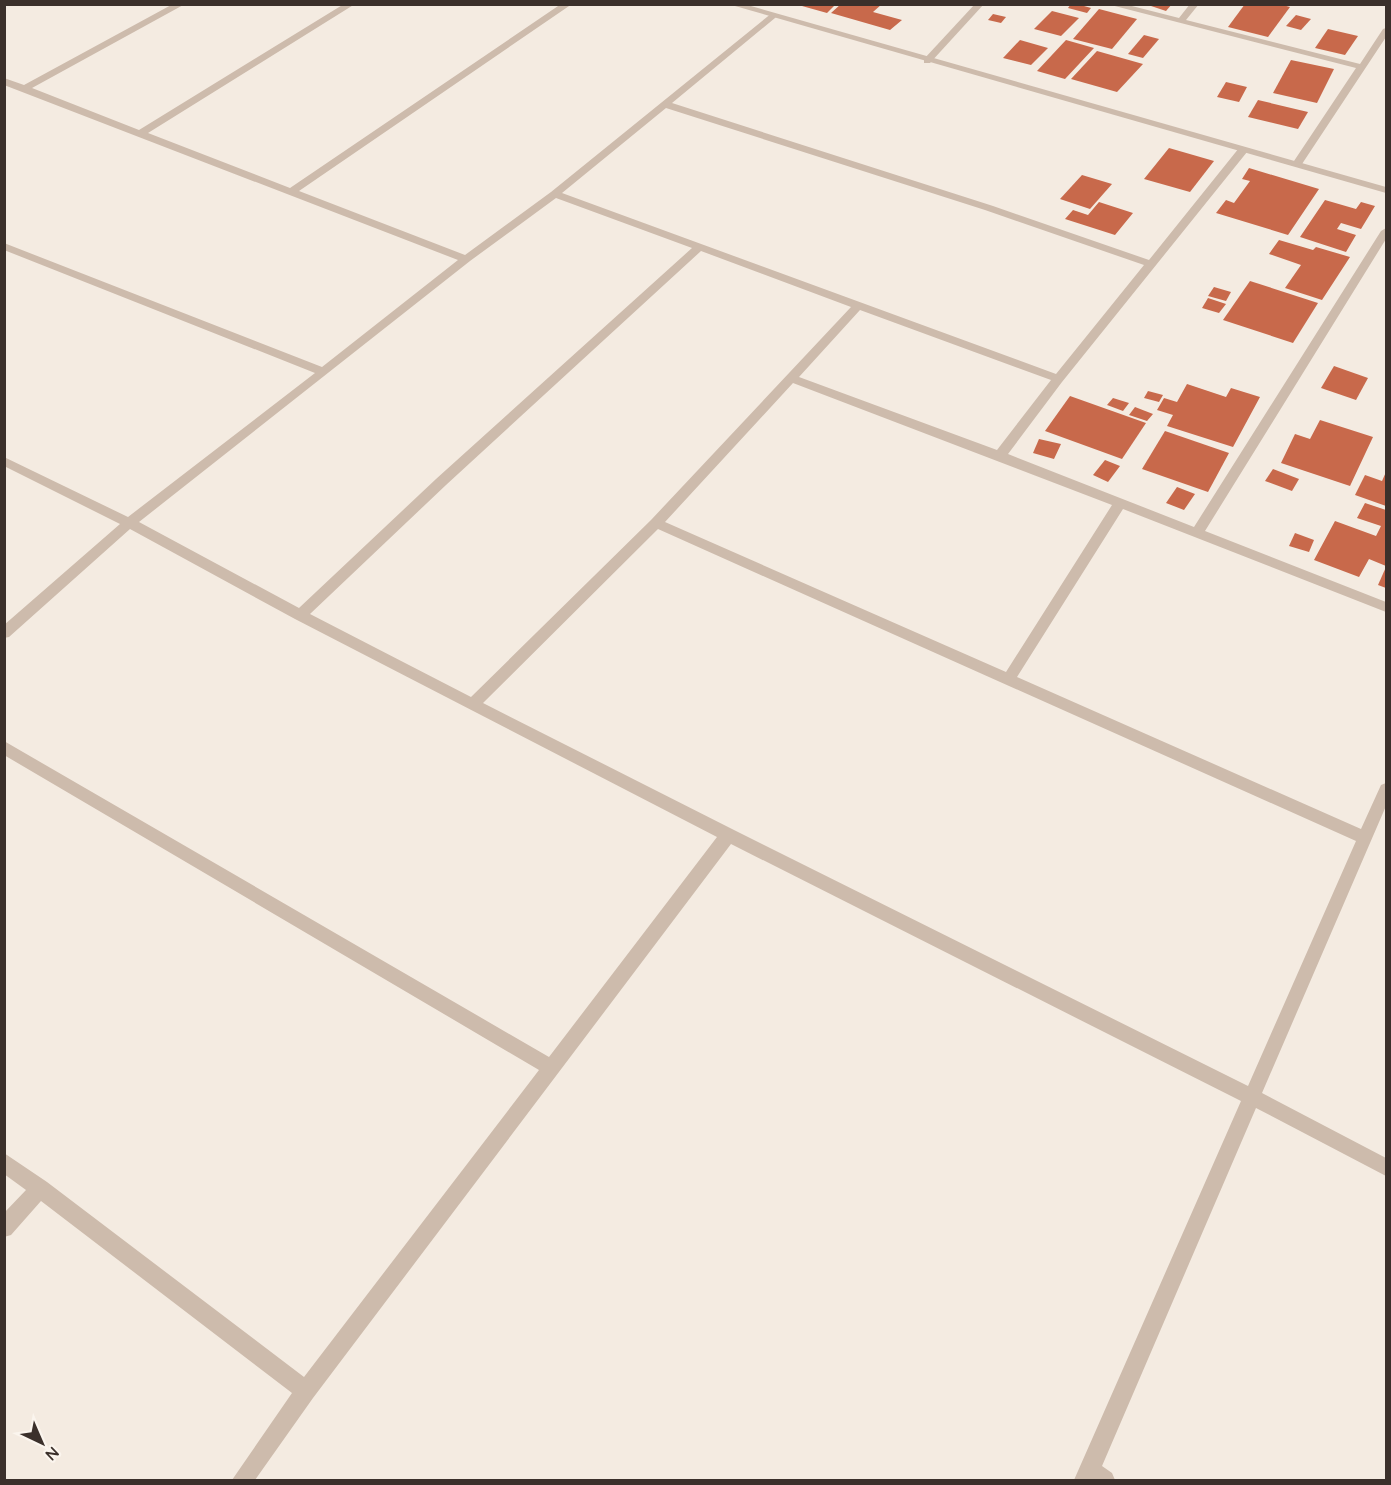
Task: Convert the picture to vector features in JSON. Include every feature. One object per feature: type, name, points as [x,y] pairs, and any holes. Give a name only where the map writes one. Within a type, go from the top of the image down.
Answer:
[{"type":"street","points":[[24,89],[181,4]]},
{"type":"street","points":[[139,134],[351,4]]},
{"type":"street","points":[[291,192],[568,4]]},
{"type":"street","points":[[732,4],[1386,190]]},
{"type":"street","points":[[927,61],[980,4]]},
{"type":"street","points":[[1111,4],[1362,67]]},
{"type":"street","points":[[1181,21],[1195,4]]},
{"type":"street","points":[[4,633],[129,523],[466,260],[555,194],[772,16]]},
{"type":"street","points":[[1298,164],[1386,31]]},
{"type":"street","points":[[4,81],[466,260]]},
{"type":"street","points":[[665,104],[989,208],[1151,264]]},
{"type":"street","points":[[1000,456],[1058,379],[1243,150]]},
{"type":"street","points":[[555,194],[1058,379]]},
{"type":"street","points":[[1197,533],[1386,231]]},
{"type":"street","points":[[4,246],[323,372]]},
{"type":"street","points":[[300,615],[441,482],[698,248]]},
{"type":"street","points":[[473,704],[656,523],[858,306]]},
{"type":"street","points":[[790,378],[1000,456],[1386,607]]},
{"type":"street","points":[[4,461],[129,523],[300,615],[728,835],[1252,1097],[1386,1167]]},
{"type":"street","points":[[1008,679],[1120,504]]},
{"type":"street","points":[[656,523],[1365,838]]},
{"type":"street","points":[[4,747],[551,1067]]},
{"type":"street","points":[[1093,1477],[1252,1097],[1386,789]]},
{"type":"street","points":[[243,1480],[306,1391],[728,835]]},
{"type":"street","points":[[4,1162],[306,1391]]},
{"type":"street","points":[[4,1228],[40,1188]]},
{"type":"building","points":[[804,4],[836,4],[827,13],[802,6]]},
{"type":"building","points":[[841,4],[882,4],[873,12],[902,20],[890,30],[831,13]]},
{"type":"building","points":[[1071,4],[1091,8],[1087,13],[1068,8]]},
{"type":"building","points":[[1145,4],[1172,4],[1166,11]]},
{"type":"building","points":[[1245,4],[1279,4],[1290,7],[1268,37],[1228,27]]},
{"type":"building","points":[[1099,9],[1137,19],[1112,49],[1073,39]]},
{"type":"building","points":[[1052,11],[1079,18],[1061,36],[1034,29]]},
{"type":"building","points":[[993,14],[1006,17],[1001,23],[988,20]]},
{"type":"building","points":[[1296,15],[1311,19],[1301,30],[1286,26]]},
{"type":"building","points":[[1328,29],[1358,36],[1345,55],[1315,48]]},
{"type":"building","points":[[1144,35],[1159,39],[1143,58],[1128,54]]},
{"type":"building","points":[[1020,40],[1048,48],[1031,65],[1003,58]]},
{"type":"building","points":[[1066,40],[1094,48],[1065,79],[1037,71]]},
{"type":"building","points":[[1097,51],[1143,64],[1117,92],[1071,79]]},
{"type":"building","points":[[1291,60],[1334,69],[1317,103],[1273,93]]},
{"type":"building","points":[[1226,82],[1247,87],[1239,102],[1217,97]]},
{"type":"building","points":[[1258,100],[1308,112],[1298,129],[1248,117]]},
{"type":"building","points":[[1169,148],[1214,161],[1190,192],[1144,179]]},
{"type":"building","points":[[1249,168],[1319,189],[1288,235],[1216,213],[1226,200],[1234,203],[1250,181],[1242,179]]},
{"type":"building","points":[[1082,175],[1112,184],[1090,209],[1060,199]]},
{"type":"building","points":[[1325,200],[1356,209],[1361,202],[1375,206],[1361,229],[1341,223],[1337,229],[1356,235],[1346,252],[1300,237]]},
{"type":"building","points":[[1099,202],[1133,213],[1115,235],[1065,219],[1073,210],[1088,215]]},
{"type":"building","points":[[1279,240],[1313,250],[1316,247],[1350,257],[1322,300],[1285,288],[1301,265],[1269,254]]},
{"type":"building","points":[[1250,281],[1318,303],[1293,343],[1223,320]]},
{"type":"building","points":[[1214,287],[1231,292],[1226,301],[1208,296]]},
{"type":"building","points":[[1208,298],[1226,304],[1219,313],[1202,308]]},
{"type":"building","points":[[1334,366],[1368,378],[1356,400],[1321,388]]},
{"type":"building","points":[[1187,384],[1226,397],[1231,388],[1260,397],[1233,447],[1167,426],[1173,415],[1157,410],[1164,398],[1177,402]]},
{"type":"building","points":[[1148,391],[1163,395],[1159,402],[1144,398]]},
{"type":"building","points":[[1070,396],[1146,423],[1122,459],[1045,431]]},
{"type":"building","points":[[1113,398],[1129,403],[1123,411],[1107,405]]},
{"type":"building","points":[[1135,407],[1153,414],[1147,421],[1129,415]]},
{"type":"building","points":[[1320,420],[1373,437],[1350,486],[1281,463],[1295,434],[1310,439]]},
{"type":"building","points":[[1165,431],[1229,453],[1208,492],[1142,469]]},
{"type":"building","points":[[1039,439],[1061,444],[1054,459],[1033,453]]},
{"type":"building","points":[[1105,460],[1120,466],[1108,482],[1093,475]]},
{"type":"building","points":[[1273,469],[1299,479],[1292,491],[1265,481]]},
{"type":"building","points":[[1386,472],[1386,506],[1355,495],[1365,475],[1382,481]]},
{"type":"building","points":[[1177,487],[1195,494],[1184,510],[1166,503]]},
{"type":"building","points":[[1365,503],[1386,510],[1386,566],[1369,559],[1359,577],[1314,560],[1335,521],[1376,536],[1381,526],[1357,518]]},
{"type":"building","points":[[1295,533],[1314,540],[1309,552],[1289,546]]},
{"type":"building","points":[[1386,567],[1386,588],[1378,585]]}]
